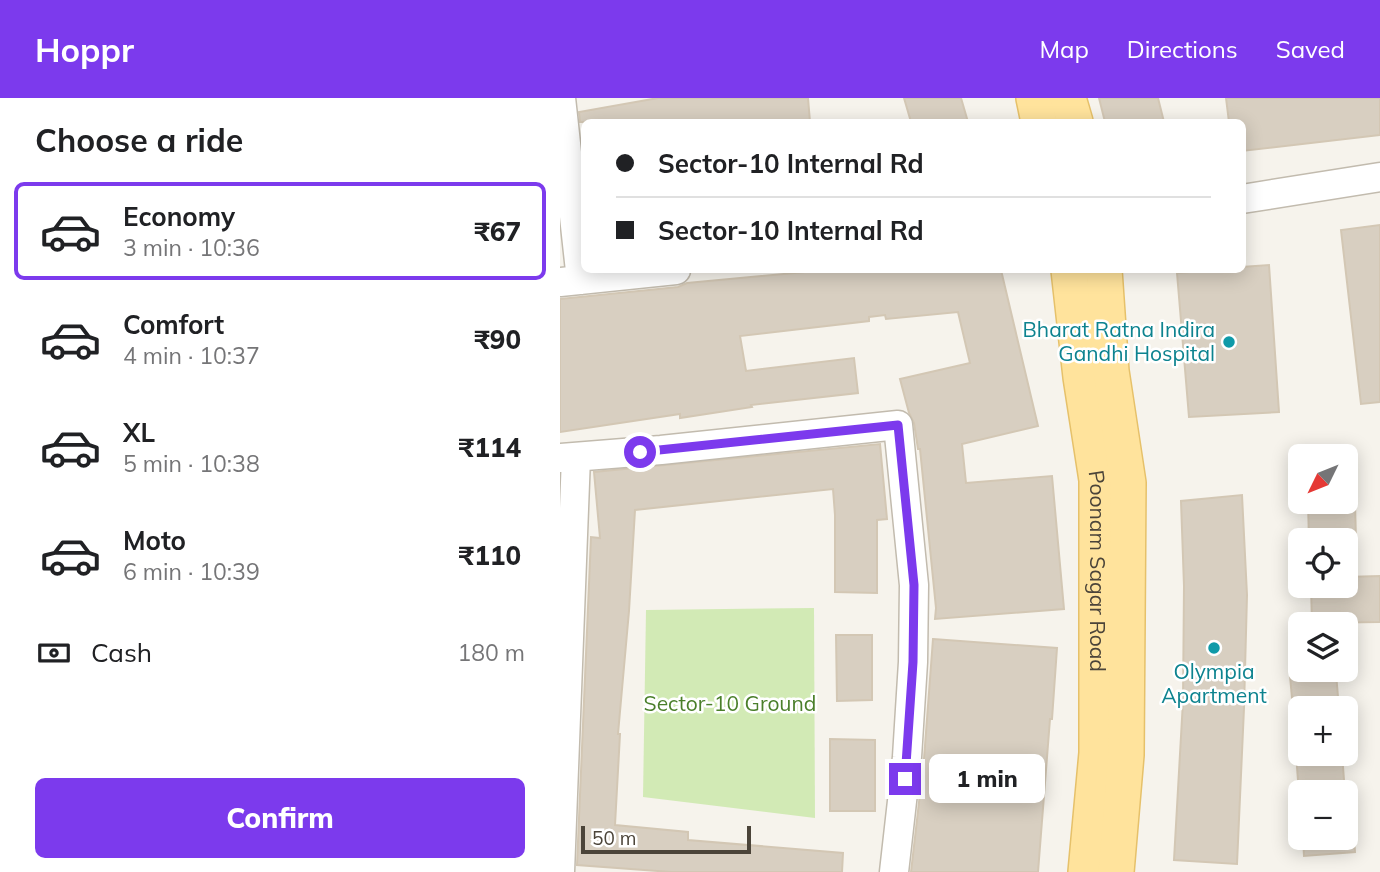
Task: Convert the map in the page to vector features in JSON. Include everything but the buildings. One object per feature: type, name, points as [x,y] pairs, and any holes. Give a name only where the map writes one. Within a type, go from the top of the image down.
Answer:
[{"type":"main road","points":[[1034,98],[1039,119]]},
{"type":"main road","points":[[1068,98],[1073,119]]},
{"type":"main road","name":"Poonam Sagar Road","points":[[1069,273],[1081,377],[1097,480],[1097,753],[1086,872]]},
{"type":"main road","name":"Poonam Sagar Road","points":[[1104,273],[1111,371],[1128,483],[1126,755],[1116,872]]},
{"type":"street","points":[[561,98],[570,281],[647,273]]},
{"type":"street","points":[[1246,198],[1380,177]]},
{"type":"street","points":[[560,872],[568,458],[898,425],[914,585],[913,662],[907,757],[886,841],[894,872]]},
{"type":"green space","name":"Sector-10 Ground","points":[[814,608],[815,818],[643,797],[646,610]]},
{"type":"place","name":"Bharat Ratna Indira Gandhi Hospital","points":[[1229,342]]},
{"type":"place","name":"Olympia Apartment","points":[[1214,648]]},
{"type":"route","points":[[640,452],[898,425],[914,585],[913,662],[905,779]]}]
